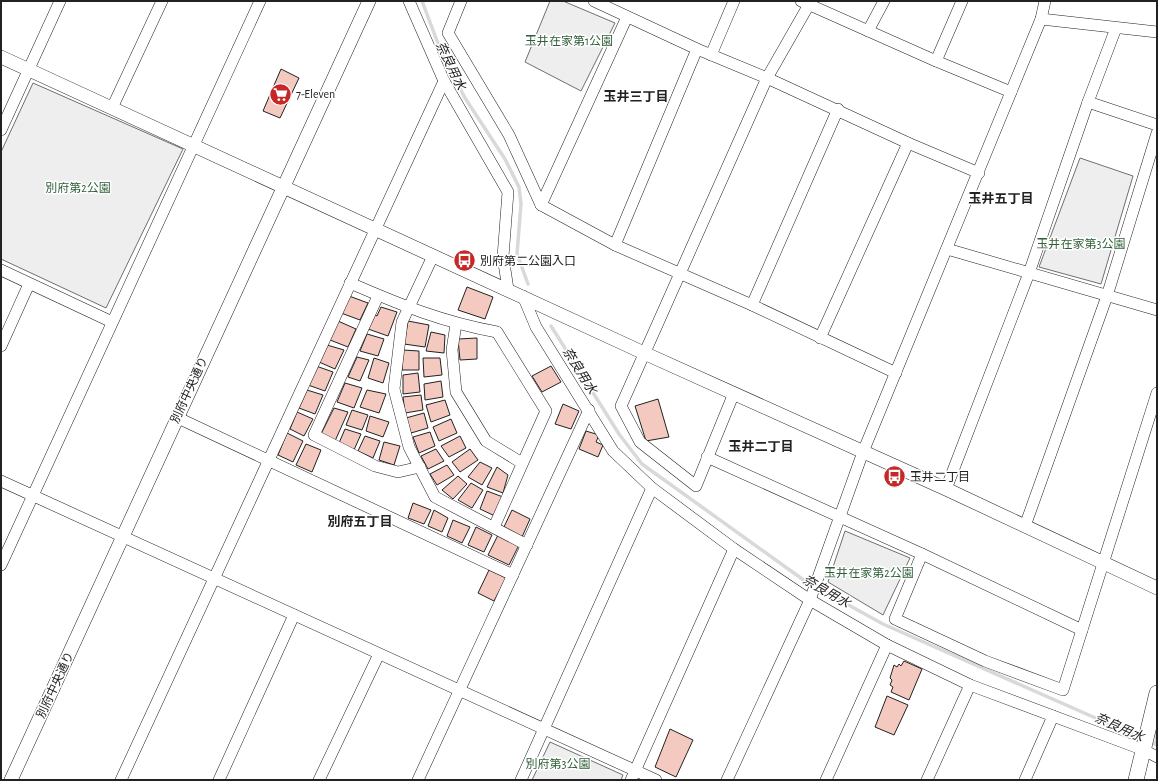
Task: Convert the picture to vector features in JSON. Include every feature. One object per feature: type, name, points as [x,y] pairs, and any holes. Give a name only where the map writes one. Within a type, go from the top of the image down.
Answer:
[{"type":"main road","points":[[1136,780],[1157,693]]},
{"type":"street","points":[[1,130],[60,1]]},
{"type":"street","points":[[112,108],[162,1]]},
{"type":"street","points":[[1,565],[260,1]]},
{"type":"street","name":"別府中央通り","points":[[11,780],[124,537],[176,417],[369,1]]},
{"type":"street","points":[[409,1],[444,81],[508,192],[503,257],[508,290]]},
{"type":"street","points":[[461,1],[448,33],[509,135],[541,205],[615,244],[752,305],[896,373]]},
{"type":"street","points":[[711,55],[734,1]]},
{"type":"street","points":[[868,31],[884,1]]},
{"type":"street","points":[[936,61],[962,1]]},
{"type":"street","points":[[726,780],[810,600],[863,452],[1012,92],[1041,19],[1045,1]]},
{"type":"street","points":[[598,2],[697,49],[838,109],[908,143],[979,172]]},
{"type":"street","points":[[734,394],[696,486],[640,442],[621,406],[767,78],[807,2],[936,61],[1012,92]]},
{"type":"street","points":[[541,205],[627,17]]},
{"type":"street","points":[[1041,19],[1157,32]]},
{"type":"street","points":[[946,489],[1029,273],[1088,102],[1116,28]]},
{"type":"street","points":[[615,244],[697,49]]},
{"type":"street","points":[[1,57],[644,353],[946,489],[1157,588]]},
{"type":"street","points":[[121,780],[215,579],[374,229],[444,81]]},
{"type":"street","points":[[1088,102],[1157,125]]},
{"type":"street","points":[[752,305],[838,109]]},
{"type":"street","points":[[1025,526],[1107,296],[1157,133]]},
{"type":"street","points":[[820,338],[908,143]]},
{"type":"street","points":[[947,249],[1157,310]]},
{"type":"street","points":[[433,256],[402,322],[394,388],[409,446],[436,497],[527,545]]},
{"type":"street","points":[[1,270],[112,322]]},
{"type":"street","points":[[350,283],[409,309],[456,324],[497,332],[546,410],[494,528]]},
{"type":"street","points":[[1,346],[29,284]]},
{"type":"street","points":[[378,296],[314,435],[375,466],[398,472],[420,467]]},
{"type":"street","points":[[523,296],[536,327],[589,410],[613,451],[652,488],[734,549],[810,600],[887,645],[970,685],[1053,716],[1145,742],[1157,757]]},
{"type":"street","points":[[456,324],[452,350],[456,392],[486,441],[522,463]]},
{"type":"street","points":[[922,554],[895,619],[985,662],[1063,690],[1157,393]]},
{"type":"street","points":[[418,780],[589,410]]},
{"type":"street","points":[[176,417],[513,575]]},
{"type":"street","points":[[707,457],[922,554],[1082,630]]},
{"type":"street","points":[[1,481],[544,729],[633,776],[656,780]]},
{"type":"street","points":[[521,780],[652,488]]},
{"type":"street","points":[[633,776],[734,549]]},
{"type":"street","points":[[219,780],[294,615]]},
{"type":"street","points":[[826,780],[887,645]]},
{"type":"street","points":[[319,780],[379,654]]},
{"type":"street","points":[[927,780],[970,685]]},
{"type":"street","points":[[1025,780],[1053,716]]},
{"type":"green space","name":"玉井在家第1公園","points":[[550,1],[563,1],[615,23],[581,91],[525,62]]},
{"type":"green space","name":"別府第2公園","points":[[33,83],[183,149],[106,308],[1,259],[1,152]]},
{"type":"green space","name":"玉井在家第3公園","points":[[1080,158],[1133,176],[1101,284],[1039,267]]},
{"type":"green space","name":"玉井在家第2公園","points":[[845,531],[910,558],[883,615],[828,582]]},
{"type":"green space","name":"別府第3公園","points":[[550,742],[623,775],[621,780],[532,780]]},
{"type":"building","name":"7-Eleven","points":[[281,69],[299,78],[280,118],[263,111]]},
{"type":"building","points":[[467,287],[493,297],[485,319],[458,310]]},
{"type":"building","points":[[349,296],[368,303],[360,320],[341,313]]},
{"type":"building","points":[[381,307],[397,312],[388,336],[368,329],[374,314],[377,316]]},
{"type":"building","points":[[338,321],[356,329],[348,347],[330,340]]},
{"type":"building","points":[[408,321],[429,325],[425,347],[404,344]]},
{"type":"building","points":[[431,332],[445,335],[444,353],[426,351]]},
{"type":"building","points":[[367,334],[384,339],[378,356],[360,351]]},
{"type":"building","points":[[477,338],[477,359],[460,360],[458,339]]},
{"type":"building","points":[[327,345],[344,350],[335,369],[319,362]]},
{"type":"building","points":[[403,350],[419,351],[419,370],[402,370]]},
{"type":"building","points":[[357,357],[369,360],[360,381],[348,377]]},
{"type":"building","points":[[374,358],[389,363],[383,383],[368,378]]},
{"type":"building","points":[[423,358],[440,358],[442,375],[424,377]]},
{"type":"building","points":[[316,366],[333,372],[325,391],[308,385]]},
{"type":"building","points":[[551,366],[561,382],[542,392],[532,376]]},
{"type":"building","points":[[418,373],[420,392],[403,394],[403,375]]},
{"type":"building","points":[[441,381],[443,397],[425,400],[424,384]]},
{"type":"building","points":[[345,383],[362,388],[354,408],[337,402]]},
{"type":"building","points":[[307,390],[323,395],[315,414],[299,408]]},
{"type":"building","points":[[367,390],[386,394],[379,413],[360,407]]},
{"type":"building","points":[[421,395],[423,410],[405,413],[403,397]]},
{"type":"building","points":[[658,399],[669,437],[646,441],[635,406]]},
{"type":"building","points":[[445,400],[450,415],[431,422],[426,405]]},
{"type":"building","points":[[563,404],[579,411],[571,429],[555,424]]},
{"type":"building","points":[[334,408],[348,412],[335,441],[321,434]]},
{"type":"building","points":[[352,410],[368,415],[362,430],[346,425]]},
{"type":"building","points":[[297,412],[313,419],[304,436],[290,429]]},
{"type":"building","points":[[424,413],[428,428],[411,433],[406,418]]},
{"type":"building","points":[[370,416],[389,422],[383,437],[366,431]]},
{"type":"building","points":[[451,419],[457,433],[439,441],[433,427]]},
{"type":"building","points":[[345,429],[361,434],[354,450],[339,443]]},
{"type":"building","points":[[586,431],[599,435],[596,442],[603,445],[598,457],[579,449]]},
{"type":"building","points":[[430,432],[435,446],[419,453],[413,437]]},
{"type":"building","points":[[287,433],[303,441],[293,462],[278,455]]},
{"type":"building","points":[[365,436],[380,441],[373,458],[358,451]]},
{"type":"building","points":[[460,436],[466,448],[449,457],[441,446]]},
{"type":"building","points":[[384,442],[400,446],[394,465],[379,460]]},
{"type":"building","points":[[306,444],[321,450],[312,472],[296,465]]},
{"type":"building","points":[[436,449],[444,461],[428,469],[421,456]]},
{"type":"building","points":[[470,449],[478,460],[460,472],[452,462]]},
{"type":"building","points":[[480,462],[492,468],[482,485],[468,477]]},
{"type":"building","points":[[447,465],[454,475],[437,485],[430,474]]},
{"type":"building","points":[[497,467],[508,475],[503,493],[487,487]]},
{"type":"building","points":[[458,476],[467,484],[453,499],[442,490]]},
{"type":"building","points":[[471,483],[483,490],[472,508],[458,500]]},
{"type":"building","points":[[487,491],[503,497],[495,516],[480,509]]},
{"type":"building","points":[[413,503],[431,510],[424,524],[408,518]]},
{"type":"building","points":[[434,510],[448,518],[442,532],[428,526]]},
{"type":"building","points":[[512,510],[530,519],[522,537],[503,529]]},
{"type":"building","points":[[453,520],[470,527],[462,543],[447,536]]},
{"type":"building","points":[[476,527],[492,535],[484,552],[468,545]]},
{"type":"building","points":[[498,535],[519,545],[509,565],[488,555]]},
{"type":"building","points":[[489,570],[506,578],[494,601],[478,593]]},
{"type":"building","points":[[904,661],[922,669],[909,700],[891,692],[893,687],[890,685],[892,680],[890,678],[894,665],[897,667],[899,664],[901,666]]},
{"type":"building","points":[[887,696],[908,705],[894,735],[875,727]]},
{"type":"building","points":[[670,729],[693,740],[676,777],[655,767]]},
{"type":"waterway","name":"奈良用水","points":[[422,1],[442,54],[465,98],[505,159],[519,187],[521,204],[517,254],[528,284]]},
{"type":"waterway","name":"奈良用水","points":[[551,326],[619,434],[642,464],[805,581],[883,624],[1143,739]]},
{"type":"waterway","points":[[1156,744],[1157,734]]},
{"type":"waterway","name":"奈良用水","points":[[1149,741],[1157,745]]},
{"type":"place","name":"7-Eleven","points":[[280,94]]},
{"type":"place","name":"別府第二公園入口","points":[[465,261]]},
{"type":"place","name":"玉井二丁目","points":[[895,477]]},
{"type":"district","name":"玉井三丁目","points":[[636,97]]},
{"type":"district","name":"玉井五丁目","points":[[1001,199]]},
{"type":"district","name":"玉井二丁目","points":[[761,447]]},
{"type":"district","name":"別府五丁目","points":[[360,522]]}]
